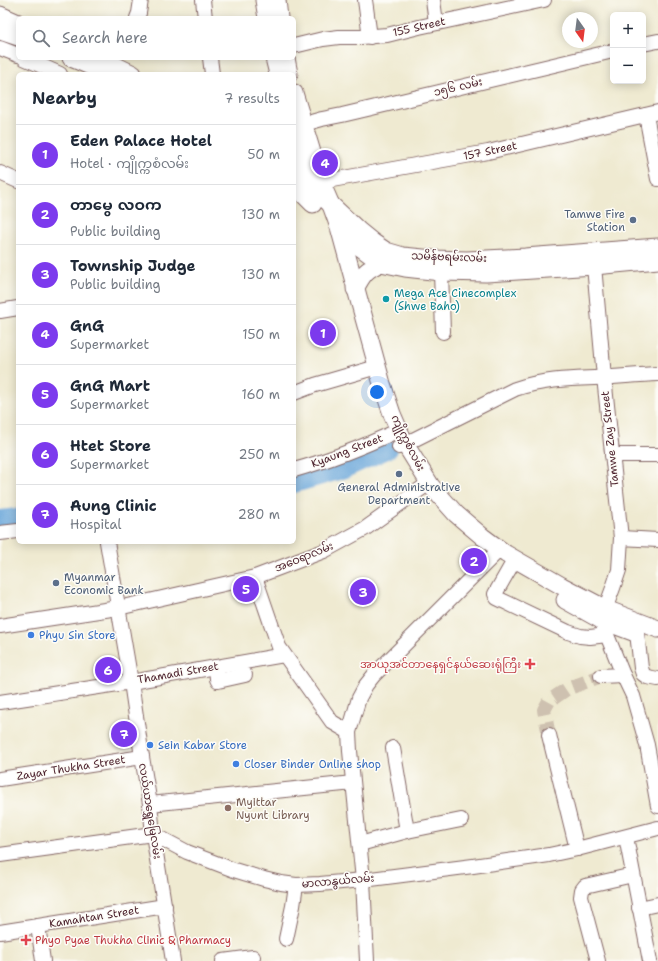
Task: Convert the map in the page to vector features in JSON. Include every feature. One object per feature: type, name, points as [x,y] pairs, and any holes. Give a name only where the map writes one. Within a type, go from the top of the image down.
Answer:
[{"type":"main road","points":[[264,0],[267,16]]},
{"type":"main road","points":[[277,0],[279,16]]},
{"type":"main road","points":[[0,15],[16,22]]},
{"type":"main road","points":[[0,30],[16,37]]},
{"type":"main road","points":[[80,60],[127,72]]},
{"type":"main road","points":[[103,60],[114,68]]},
{"type":"main road","points":[[277,66],[286,72]]},
{"type":"main road","name":"ကျိုက္ကစံလမ်း","points":[[296,107],[299,129],[317,185],[328,210],[346,293],[373,368]]},
{"type":"main road","points":[[296,171],[317,185]]},
{"type":"main road","name":"သမိန်ဗရမ်းလမ်း","points":[[296,188],[358,230],[374,244],[386,251],[403,256],[467,260],[586,262]]},
{"type":"main road","name":"သမိန်ဗရမ်းလမ်း","points":[[328,210],[339,228],[360,248],[381,263],[404,268],[441,272],[486,272],[586,262],[624,256],[658,247]]},
{"type":"main road","name":"ကျိုက္ကစံလမ်း","points":[[339,228],[355,289],[380,403],[399,439],[407,463],[449,518],[478,542],[498,552],[513,562],[525,574],[553,594],[604,622],[639,628],[658,628]]},
{"type":"main road","name":"သမိန်ဗရမ်းလမ်း","points":[[624,256],[658,260]]},
{"type":"main road","points":[[355,289],[362,276],[370,268],[381,263]]},
{"type":"main road","name":"ကျိုက္ကစံလမ်း","points":[[639,628],[658,639]]},
{"type":"street","points":[[138,16],[142,0]]},
{"type":"street","points":[[203,0],[205,16]]},
{"type":"street","points":[[365,0],[370,37]]},
{"type":"street","points":[[433,0],[436,23]]},
{"type":"street","name":"155 Street","points":[[296,46],[339,37],[370,37],[387,35],[544,0]]},
{"type":"street","points":[[646,43],[658,41]]},
{"type":"street","points":[[0,48],[16,54]]},
{"type":"street","name":"၁၅၆ လမ်း","points":[[299,129],[322,119],[610,52]]},
{"type":"street","points":[[28,60],[56,72]]},
{"type":"street","points":[[210,60],[212,72]]},
{"type":"street","points":[[652,114],[658,179]]},
{"type":"street","name":"157 Street","points":[[317,185],[488,152],[652,114]]},
{"type":"street","points":[[0,173],[16,180]]},
{"type":"street","name":"Tamwe Zay Street","points":[[586,262],[604,377],[621,538],[619,570],[604,622]]},
{"type":"street","points":[[441,272],[442,332]]},
{"type":"street","points":[[0,311],[16,308]]},
{"type":"street","points":[[296,392],[373,368]]},
{"type":"street","name":"Kyaung Street","points":[[296,469],[342,454],[399,439],[525,386],[536,383],[561,379],[658,374]]},
{"type":"street","points":[[612,455],[658,455]]},
{"type":"street","name":"အဝေရာလမ်း","points":[[0,626],[118,608],[256,576],[324,551],[366,528],[426,486]]},
{"type":"street","points":[[0,533],[16,531]]},
{"type":"street","points":[[621,538],[658,540]]},
{"type":"street","name":"လယ်ယာရွှေမြေလမ်း","points":[[107,544],[131,682],[173,961]]},
{"type":"street","points":[[367,961],[363,880],[349,732],[359,698],[366,685],[374,675],[498,552]]},
{"type":"street","points":[[513,562],[495,594],[497,598],[580,636],[590,637],[604,622],[623,675],[633,696],[647,745],[658,806]]},
{"type":"street","points":[[256,576],[279,647],[332,722],[349,732]]},
{"type":"street","points":[[639,628],[641,668],[643,674],[647,677],[658,679]]},
{"type":"street","name":"Thamadi Street","points":[[0,702],[131,682],[284,654]]},
{"type":"street","points":[[216,667],[218,680],[246,675]]},
{"type":"street","points":[[601,676],[623,675]]},
{"type":"street","points":[[549,735],[577,849]]},
{"type":"street","points":[[393,748],[407,831]]},
{"type":"street","name":"Zayar Thukha Street","points":[[0,780],[142,756]]},
{"type":"street","points":[[150,804],[353,783]]},
{"type":"street","points":[[360,844],[407,831],[461,820]]},
{"type":"street","name":"မာလာနွယ်လမ်း","points":[[153,834],[187,852],[234,870],[264,879],[296,885],[363,880],[549,855],[658,828]]},
{"type":"street","points":[[0,855],[153,834]]},
{"type":"street","points":[[626,837],[639,908],[652,957]]},
{"type":"street","points":[[598,961],[581,897],[582,890],[585,886],[633,875]]},
{"type":"street","points":[[286,939],[296,885]]},
{"type":"street","points":[[639,908],[658,904]]},
{"type":"street","name":"Kamahtan Street","points":[[0,932],[165,906]]},
{"type":"street","points":[[38,926],[43,961]]},
{"type":"street","points":[[223,961],[253,957]]},
{"type":"waterway","points":[[296,483],[345,469],[389,449]]},
{"type":"waterway","points":[[0,519],[16,517]]},
{"type":"tunnel","points":[[549,735],[544,710],[549,701],[567,689],[601,676]]},
{"type":"place","name":"GnG","points":[[325,163]]},
{"type":"place","name":"Tamwe Fire Station","points":[[633,220]]},
{"type":"place","name":"Mega Ace Cinecomplex (Shwe Baho)","points":[[386,299]]},
{"type":"place","name":"Eden Palace Hotel","points":[[323,333]]},
{"type":"place","name":"General Administrative Department","points":[[399,474]]},
{"type":"place","name":"တာမွေ လဝက","points":[[474,561]]},
{"type":"place","name":"Myanmar Economic Bank","points":[[56,583]]},
{"type":"place","name":"GnG Mart","points":[[246,589]]},
{"type":"place","name":"Township Judge","points":[[363,592]]},
{"type":"place","name":"Phyu Sin Store","points":[[31,635]]},
{"type":"place","name":"အာယုအင်တာနေရှင်နယ်ဆေးရုံကြီး","points":[[530,664]]},
{"type":"place","name":"Htet Store","points":[[108,670]]},
{"type":"place","name":"Aung Clinic","points":[[124,734]]},
{"type":"place","name":"Sein Kabar Store","points":[[150,745]]},
{"type":"place","name":"Closer Binder Online shop","points":[[236,764]]},
{"type":"place","name":"Myittar Nyunt Library","points":[[228,808]]},
{"type":"place","name":"Phyo Pyae Thukha Clinic & Pharmacy","points":[[26,940]]}]
